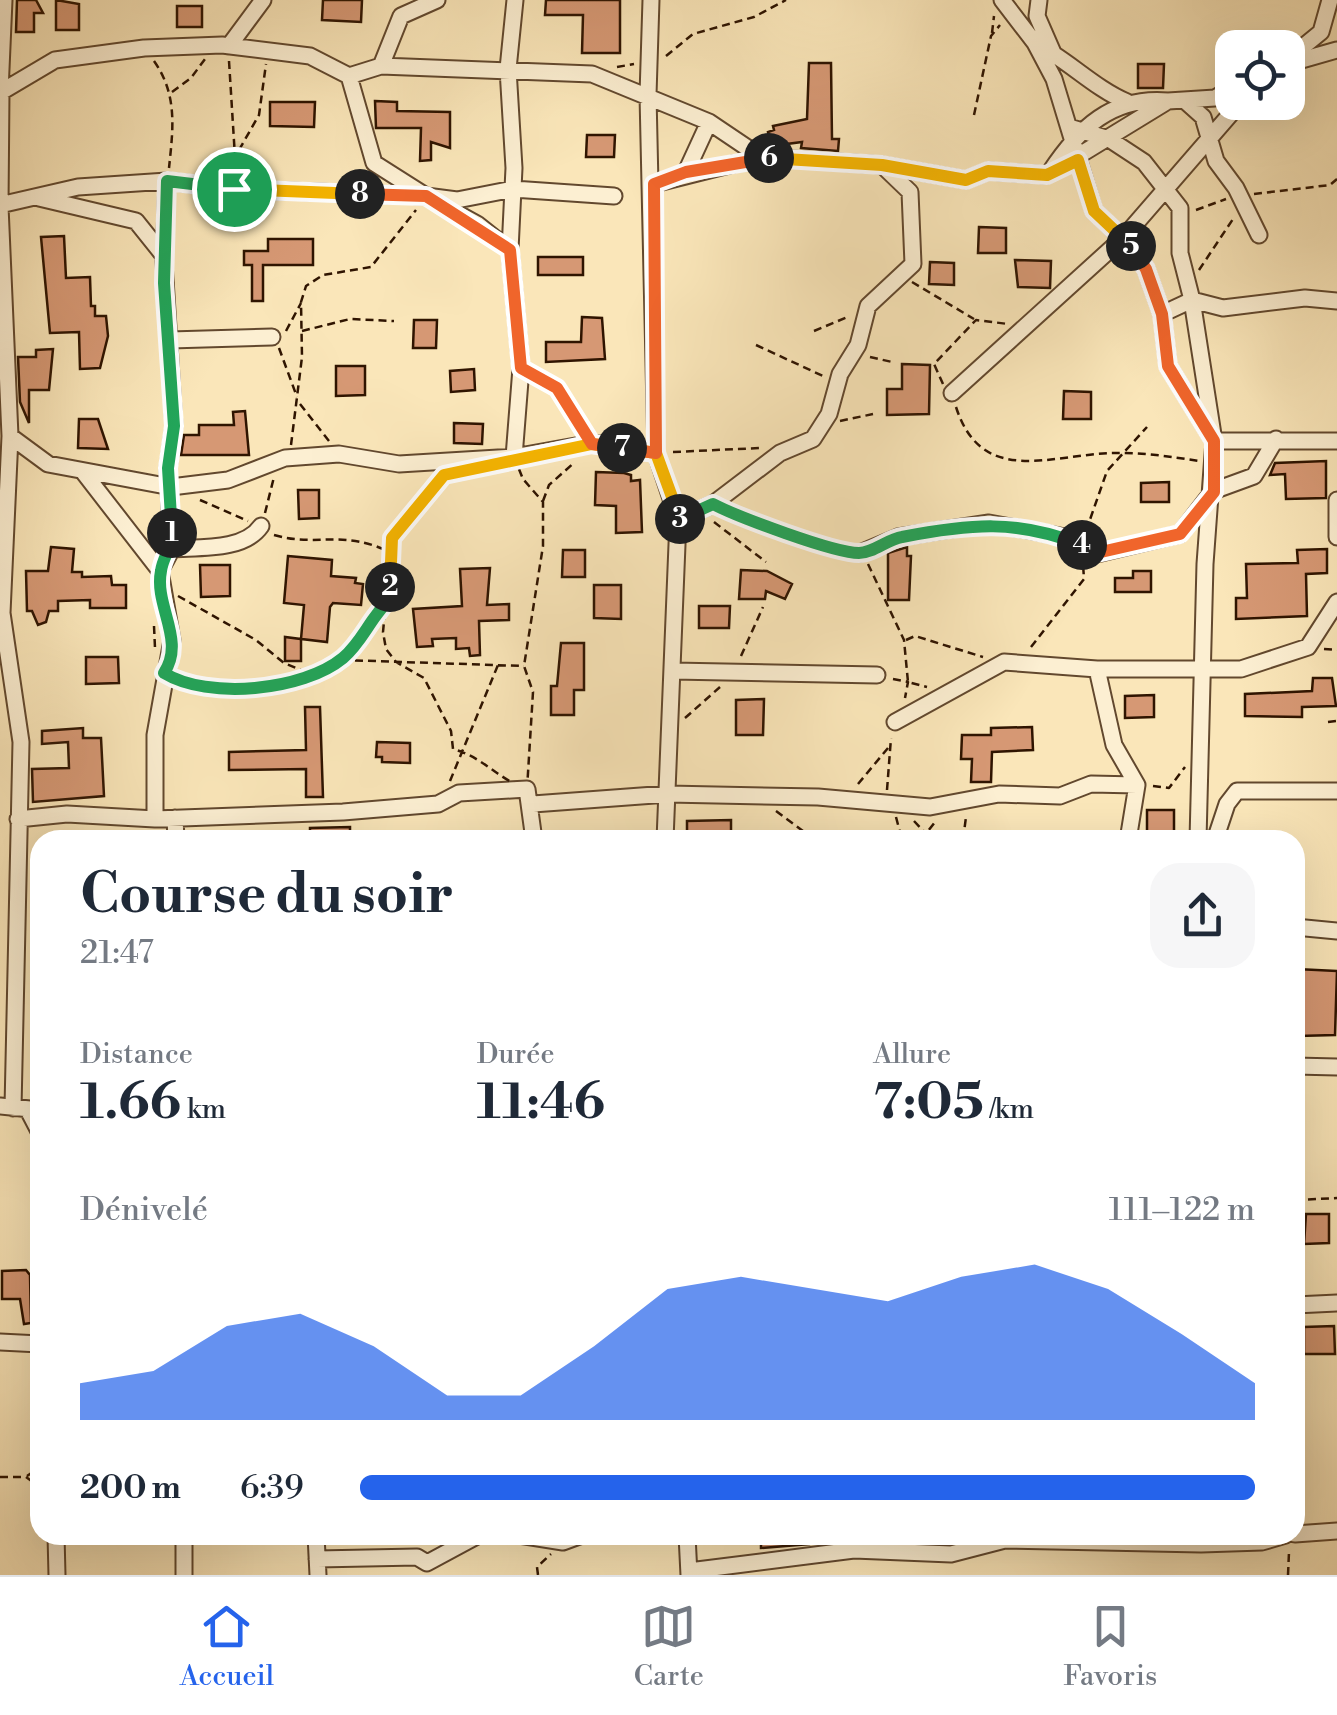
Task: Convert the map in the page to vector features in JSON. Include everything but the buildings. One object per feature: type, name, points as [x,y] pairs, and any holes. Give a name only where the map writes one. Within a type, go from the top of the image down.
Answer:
[{"type":"street","points":[[4,0],[0,92],[2,388],[10,436],[1,614],[21,742],[8,942],[20,1108]]},
{"type":"street","points":[[222,46],[263,0]]},
{"type":"street","points":[[381,66],[401,16],[437,0]]},
{"type":"street","points":[[514,457],[521,368],[510,250],[513,189],[508,68],[515,0]]},
{"type":"street","points":[[651,0],[648,95],[654,184],[656,453],[678,520],[666,830]]},
{"type":"street","points":[[1039,0],[1037,16],[1054,52],[1054,79]]},
{"type":"street","points":[[1305,46],[1320,32],[1330,0]]},
{"type":"street","points":[[1002,9],[1035,42],[1107,93],[1127,102],[1215,98]]},
{"type":"street","points":[[1035,42],[1054,79],[1073,133],[1094,211],[1124,237],[1146,269],[1162,314],[1168,366],[1214,441]]},
{"type":"street","points":[[0,92],[55,60],[144,48],[222,46],[310,56],[349,76],[381,66],[592,74],[709,122],[760,157]]},
{"type":"street","points":[[1305,58],[1337,50]]},
{"type":"street","points":[[349,76],[374,163],[510,250]]},
{"type":"street","points":[[1176,100],[1203,117],[1206,138],[1216,161],[1240,194],[1259,235]]},
{"type":"street","points":[[654,184],[686,172],[760,157],[882,165],[966,180],[988,171],[1047,175],[1176,100]]},
{"type":"street","points":[[1047,175],[1073,133],[1127,102]]},
{"type":"street","points":[[952,392],[1124,237],[1206,138],[1229,120]]},
{"type":"street","points":[[686,172],[709,122]]},
{"type":"street","points":[[1073,133],[1109,139],[1144,162],[1180,208],[1180,252],[1192,300],[1214,441],[1214,492],[1205,564],[1198,830]]},
{"type":"street","points":[[678,520],[713,504],[780,453],[813,440],[829,414],[837,384],[858,345],[868,306],[913,264],[910,192],[882,165]]},
{"type":"street","points":[[0,205],[78,187],[167,181],[234,189],[457,200],[513,189],[614,196]]},
{"type":"street","points":[[160,571],[172,549],[170,340],[164,256],[167,181]]},
{"type":"street","points":[[38,198],[136,221],[164,256]]},
{"type":"street","points":[[1162,314],[1192,300],[1223,308],[1305,298],[1337,301]]},
{"type":"street","points":[[170,340],[272,337]]},
{"type":"street","points":[[10,436],[48,464],[172,487],[228,480],[285,458],[339,454],[399,464],[514,457],[592,444],[656,453]]},
{"type":"street","points":[[860,553],[898,537],[989,522],[1060,536],[1101,552],[1180,534],[1214,492],[1254,476],[1276,439]]},
{"type":"street","points":[[1214,441],[1337,440]]},
{"type":"street","points":[[84,473],[160,571],[172,640],[156,735],[155,818]]},
{"type":"street","points":[[1337,500],[1337,537]]},
{"type":"street","points":[[172,549],[234,543],[254,536],[261,526]]},
{"type":"street","points":[[894,722],[1004,662],[1097,669],[1242,669],[1308,647],[1337,602]]},
{"type":"street","points":[[1097,669],[1114,745],[1137,786],[1130,830]]},
{"type":"street","points":[[672,671],[877,676]]},
{"type":"street","points":[[18,819],[110,814],[176,818],[438,804],[459,793],[756,796],[930,808],[1000,794],[1060,796],[1091,784],[1137,786]]},
{"type":"street","points":[[1218,830],[1226,804],[1237,791],[1337,791]]},
{"type":"street","points":[[530,796],[533,830]]},
{"type":"street","points":[[176,818],[176,830]]},
{"type":"street","points":[[1305,928],[1337,931]]},
{"type":"street","points":[[1305,1066],[1337,1066]]},
{"type":"street","points":[[1305,1305],[1337,1304]]},
{"type":"street","points":[[0,1342],[30,1344]]},
{"type":"street","points":[[1305,1536],[1337,1531]]},
{"type":"street","points":[[56,1545],[57,1575]]},
{"type":"street","points":[[184,1545],[184,1575]]},
{"type":"street","points":[[318,1567],[417,1556],[428,1569],[464,1545]]},
{"type":"street","points":[[688,1545],[689,1573],[854,1550],[950,1554],[982,1545]]},
{"type":"path","points":[[592,74],[666,56],[693,34],[754,17],[786,0]]},
{"type":"path","points":[[974,115],[991,36],[1002,9]]},
{"type":"path","points":[[991,36],[1002,9]]},
{"type":"path","points":[[170,93],[222,46]]},
{"type":"path","points":[[222,46],[238,151],[234,189]]},
{"type":"path","points":[[144,48],[170,93],[174,124],[167,181]]},
{"type":"path","points":[[238,151],[259,116],[260,90],[270,51]]},
{"type":"path","points":[[1180,208],[1193,212],[1256,191]]},
{"type":"path","points":[[339,454],[298,402],[285,359],[272,337],[288,329],[306,286],[323,275],[370,267],[426,196]]},
{"type":"path","points":[[902,277],[976,320],[1024,326]]},
{"type":"path","points":[[261,526],[275,470],[285,458],[298,402],[301,302]]},
{"type":"path","points":[[814,331],[868,306]]},
{"type":"path","points":[[301,331],[350,319],[394,321]]},
{"type":"path","points":[[976,320],[934,364],[936,377],[952,392],[968,437],[986,454],[1039,463],[1115,452],[1214,464]]},
{"type":"path","points":[[756,344],[837,384]]},
{"type":"path","points":[[849,360],[868,357],[892,362]]},
{"type":"path","points":[[521,368],[557,388],[592,444],[549,485],[543,502],[543,546],[524,666],[533,692],[530,796],[505,782],[486,762],[453,749],[451,731],[424,678],[396,662],[386,649],[383,632],[394,553],[392,538],[444,475],[514,457],[523,479],[543,502]]},
{"type":"path","points":[[656,453],[771,448],[780,453]]},
{"type":"path","points":[[172,487],[290,540],[348,537],[394,553]]},
{"type":"path","points":[[766,562],[710,519],[713,504],[736,516],[860,553],[879,581],[891,620],[904,640],[908,682],[894,722],[885,786],[900,830]]},
{"type":"path","points":[[160,571],[166,588],[256,640],[284,663],[309,674]]},
{"type":"path","points":[[341,660],[389,598]]},
{"type":"path","points":[[904,640],[915,636],[1004,662]]},
{"type":"path","points":[[164,673],[183,684],[244,688],[286,684],[341,660],[524,666]]},
{"type":"path","points":[[438,804],[464,752],[498,665]]},
{"type":"path","points":[[877,676],[948,692]]},
{"type":"path","points":[[1328,722],[1337,721]]},
{"type":"path","points":[[1137,786],[1170,788],[1201,740]]},
{"type":"path","points":[[838,800],[871,773],[889,746]]},
{"type":"path","points":[[756,796],[802,830]]},
{"type":"path","points":[[962,830],[972,800]]},
{"type":"path","points":[[894,806],[927,830]]},
{"type":"path","points":[[1305,1199],[1337,1198]]},
{"type":"path","points":[[26,1477],[30,1474]]},
{"type":"path","points":[[0,1476],[30,1480]]},
{"type":"path","points":[[538,1575],[537,1568],[561,1545]]},
{"type":"path","points":[[1288,1575],[1290,1545]]},
{"type":"route","points":[[234,189],[167,181],[164,283],[174,426],[168,468],[172,487],[172,549],[160,571],[172,640],[170,663],[164,673],[183,684],[244,688],[286,684],[341,660],[365,635],[389,598],[392,538],[402,522],[444,475],[514,457],[592,444],[656,453],[678,520],[713,504],[736,516],[860,553],[898,537],[989,522],[1060,536],[1101,552],[1180,534],[1214,492],[1214,441],[1168,366],[1162,314],[1146,269],[1124,237],[1094,211],[1078,160],[1047,175],[988,171],[966,180],[882,165],[760,157],[716,169],[686,172],[654,184],[656,453],[592,444],[557,388],[521,368],[510,250],[477,224],[426,196],[234,189]]}]
